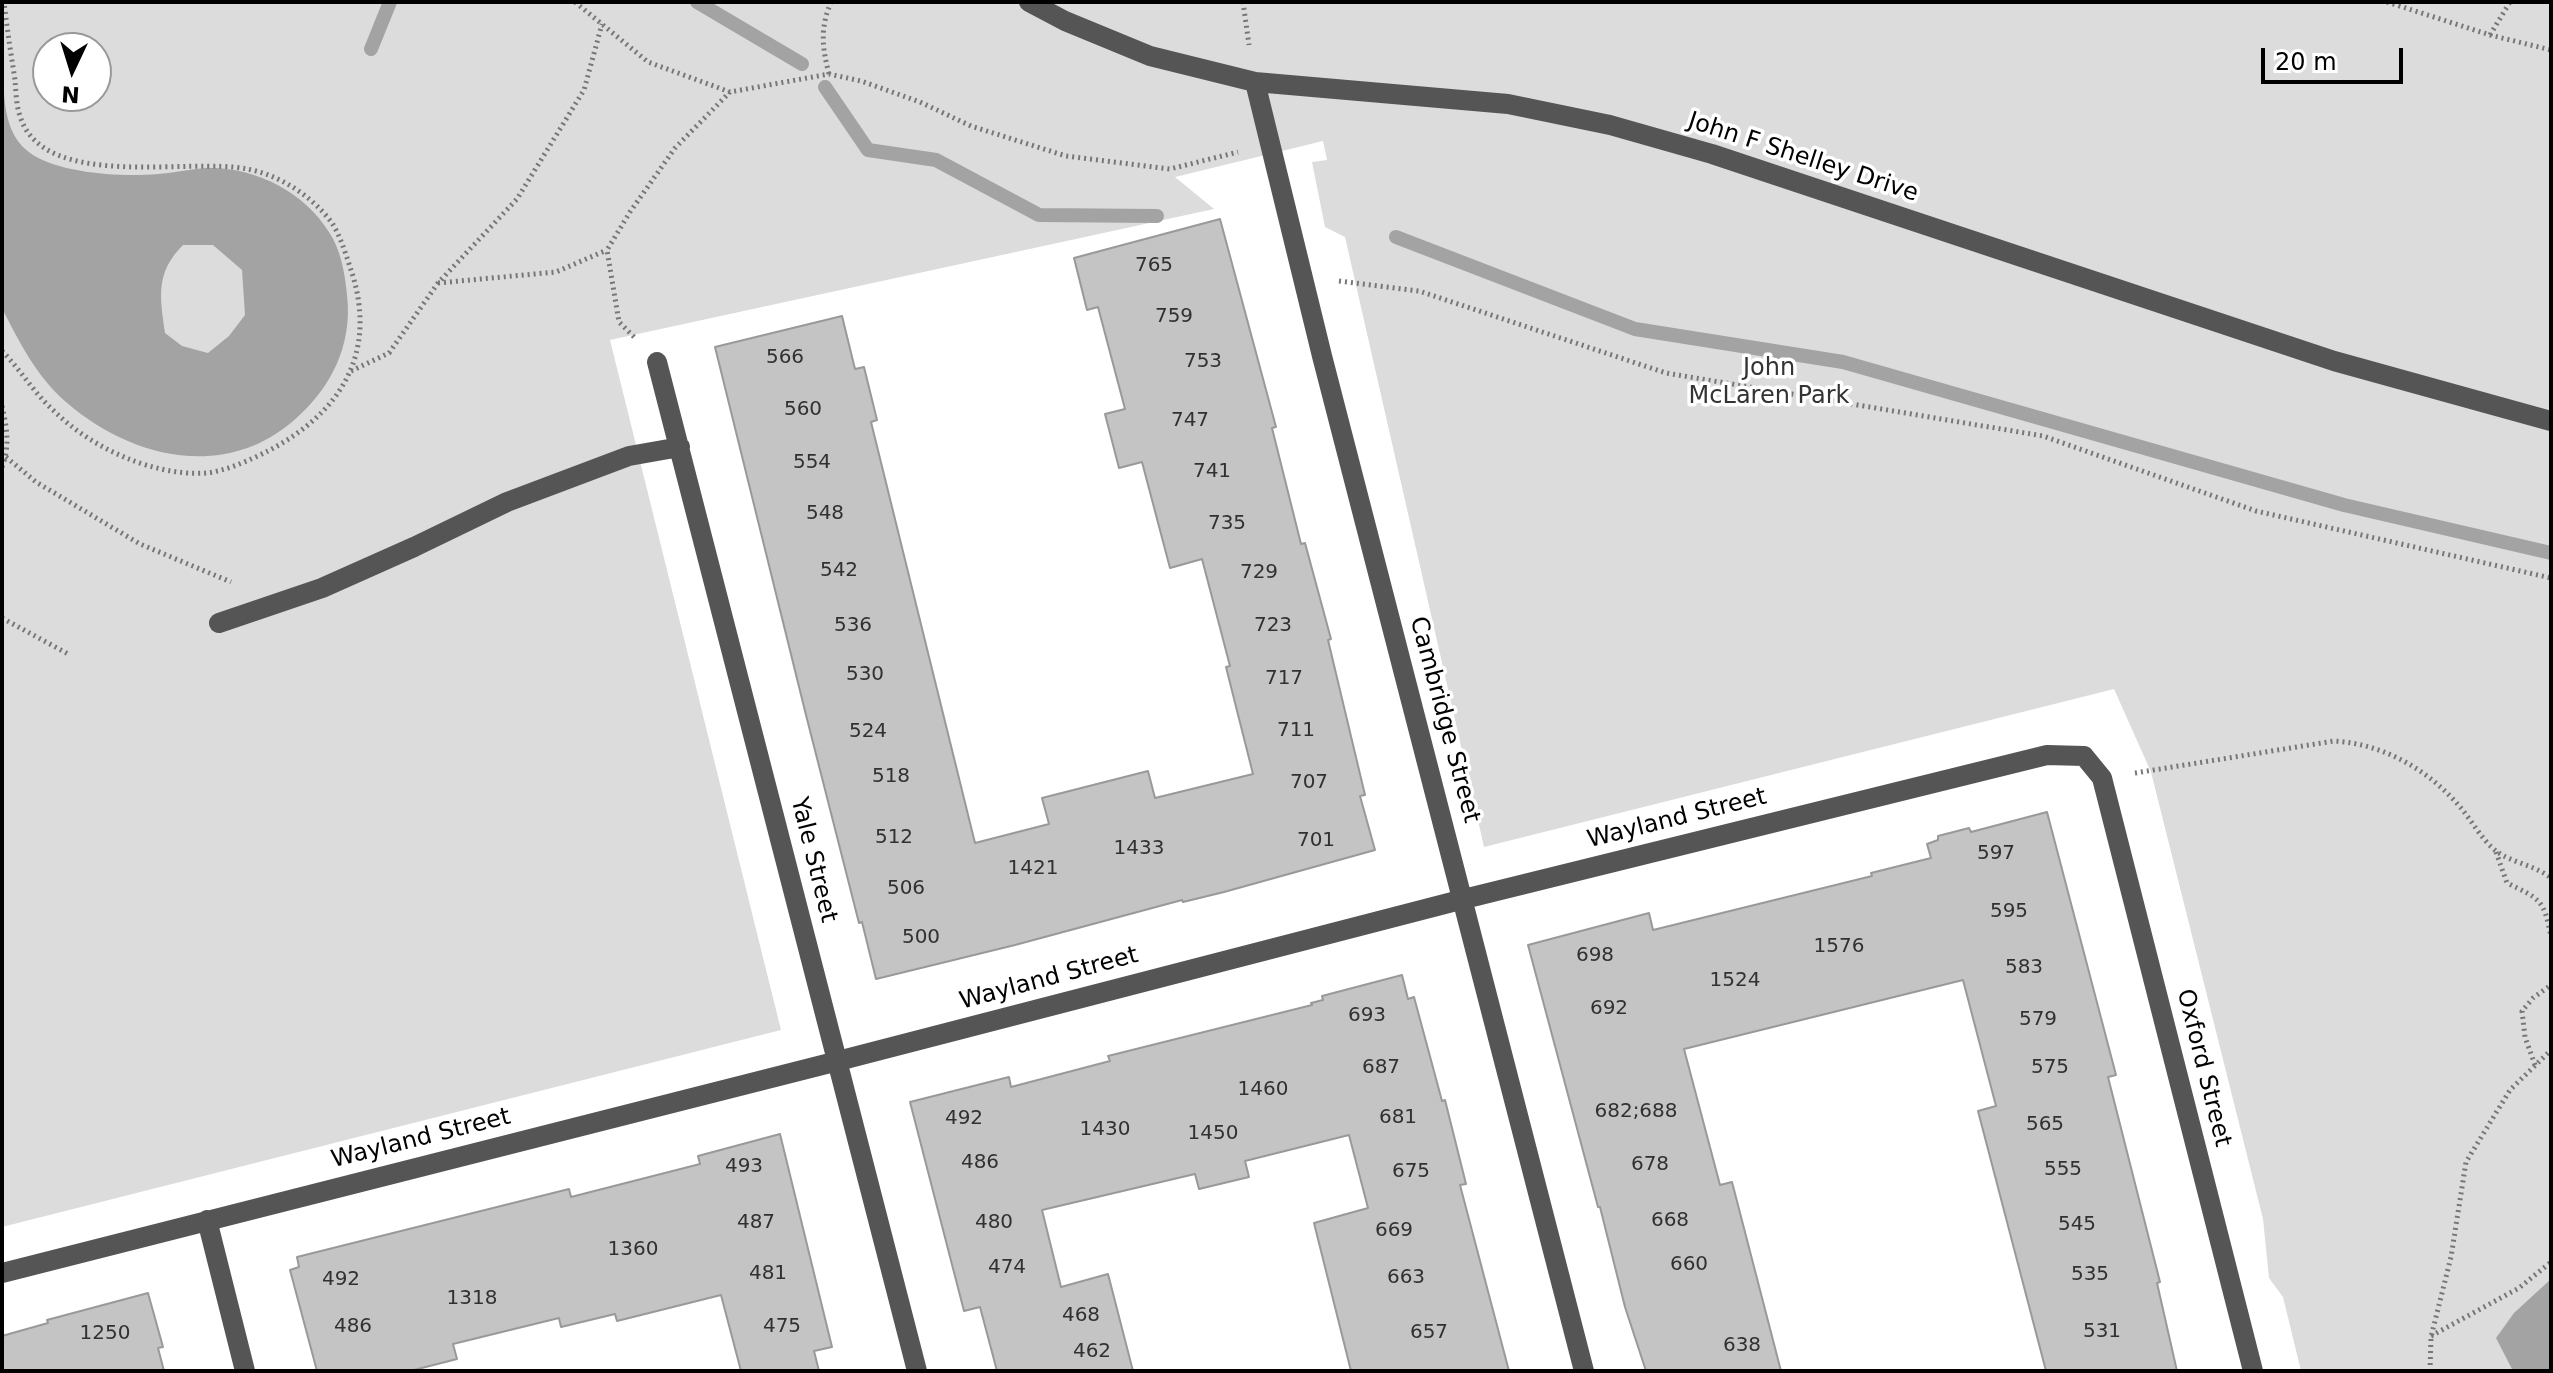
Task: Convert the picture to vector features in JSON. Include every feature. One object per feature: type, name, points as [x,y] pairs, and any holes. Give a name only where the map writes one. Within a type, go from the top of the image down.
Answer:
[{"type":"street","name":"John F Shelley Drive","points":[[1029,2],[1065,21],[1150,56],[1255,82],[1508,104],[1610,125],[1712,154],[2334,361],[2551,421]]},
{"type":"street","name":"Cambridge Street","points":[[1255,82],[1326,371],[1584,1371]]},
{"type":"street","name":"Yale Street","points":[[657,362],[917,1371]]},
{"type":"street","points":[[219,623],[322,588],[507,502],[629,456],[680,447]]},
{"type":"street","name":"Wayland Street","points":[[2,1273],[1464,899],[2047,755],[2084,756],[2102,778]]},
{"type":"street","name":"Oxford Street","points":[[2102,778],[2253,1371]]},
{"type":"street","points":[[207,1220],[245,1371]]},
{"type":"path","points":[[2,351],[51,409],[106,449],[164,469],[206,473],[252,460],[313,423],[335,400],[351,371],[360,328],[359,293],[333,224],[281,179],[248,169],[215,165],[124,167],[82,162],[49,151],[30,135],[20,116],[4,2]]},
{"type":"path","points":[[575,2],[648,62],[730,92],[829,74],[876,86],[971,126],[1066,156],[1170,169],[1270,144]]},
{"type":"path","points":[[829,74],[822,48],[826,14],[831,2]]},
{"type":"path","points":[[2387,2],[2490,35],[2551,50]]},
{"type":"path","points":[[2490,35],[2510,2]]},
{"type":"path","points":[[351,371],[389,353],[438,283],[517,199],[584,90],[602,24]]},
{"type":"path","points":[[438,283],[556,272],[607,250],[675,148],[730,92]]},
{"type":"path","points":[[607,250],[619,322],[657,362]]},
{"type":"path","points":[[1304,277],[1419,291],[1666,373],[2043,436],[2256,511],[2551,578]]},
{"type":"path","points":[[2,406],[8,429],[2,467]]},
{"type":"path","points":[[6,457],[36,482],[140,544],[209,571],[275,604]]},
{"type":"path","points":[[2,618],[70,655]]},
{"type":"path","points":[[2102,778],[2334,741],[2359,743],[2392,755],[2427,776],[2459,805],[2496,851],[2507,883],[2536,897],[2546,911],[2551,937]]},
{"type":"path","points":[[2496,851],[2551,878]]},
{"type":"path","points":[[2535,1066],[2525,1037],[2522,1011],[2551,985]]},
{"type":"path","points":[[2430,1371],[2431,1337],[2451,1257],[2466,1162],[2510,1090],[2551,1050]]},
{"type":"path","points":[[2431,1337],[2519,1288],[2551,1262]]},
{"type":"green space","name":"John McLaren Park","points":[[2,2],[2551,2],[2551,1371],[2301,1371],[2283,1297],[2269,1278],[2263,1219],[2151,772],[2114,689],[1484,847],[1345,237],[1325,227],[1312,162],[1327,160],[1323,141],[1175,177],[1214,209],[610,340],[781,1030],[2,1227]]},
{"type":"shaded area","points":[[2,57],[9,124],[22,146],[33,155],[77,170],[111,174],[143,175],[206,168],[242,171],[276,184],[306,204],[333,239],[339,254],[344,271],[348,314],[336,366],[306,409],[265,440],[236,452],[206,456],[176,455],[147,448],[118,437],[91,421],[46,382],[2,308]],"holes":[[[183,245],[213,245],[242,270],[245,315],[229,336],[208,353],[182,346],[165,333],[161,297],[168,266]]]},
{"type":"shaded area","points":[[2551,1279],[2551,1371],[2513,1371],[2496,1338],[2514,1313]]},
{"type":"building","points":[[1220,219],[1276,427],[1272,428],[1301,544],[1305,543],[1331,639],[1328,640],[1365,795],[1360,796],[1375,850],[1224,892],[1182,900],[876,979],[806,715],[715,347],[842,316],[855,369],[864,367],[877,420],[871,422],[975,843],[1049,824],[1042,798],[1148,771],[1155,798],[1253,774],[1226,667],[1230,666],[1202,559],[1170,568],[1142,462],[1119,468],[1105,414],[1125,409],[1098,307],[1087,310],[1074,258]]},
{"type":"building","points":[[2047,812],[2116,1075],[2108,1077],[2160,1282],[2157,1283],[2177,1371],[2046,1371],[1978,1111],[1996,1106],[1963,980],[1684,1049],[1720,1185],[1732,1182],[1781,1371],[1646,1371],[1625,1307],[1528,945],[1649,913],[1653,930],[1872,876],[1871,873],[1931,858],[1927,844],[1938,840],[1938,836],[1969,828],[1971,832]]},
{"type":"building","points":[[1402,975],[1408,999],[1414,997],[1442,1101],[1445,1100],[1466,1184],[1460,1185],[1509,1371],[1351,1371],[1314,1223],[1368,1208],[1349,1135],[1245,1161],[1249,1177],[1199,1189],[1195,1174],[1042,1210],[1061,1287],[1108,1274],[1133,1371],[997,1371],[980,1307],[964,1311],[910,1102],[1009,1077],[1011,1087],[1110,1061],[1108,1056],[1312,1005],[1323,1000],[1322,996]]},
{"type":"building","points":[[780,1134],[832,1347],[814,1351],[819,1371],[741,1371],[721,1295],[617,1321],[615,1314],[561,1327],[559,1318],[453,1344],[457,1359],[410,1371],[317,1371],[290,1270],[299,1267],[297,1257],[569,1189],[571,1197],[700,1164],[698,1156]]},
{"type":"building","points":[[148,1293],[163,1347],[158,1348],[164,1371],[2,1371],[2,1336],[48,1323],[47,1320]]},
{"type":"waterway","points":[[371,49],[390,2]]},
{"type":"waterway","points":[[697,2],[802,64]]},
{"type":"waterway","points":[[825,87],[868,150],[936,160],[1039,215],[1157,216]]},
{"type":"waterway","points":[[1396,237],[1635,329],[1843,362],[2344,505],[2551,553]]}]
